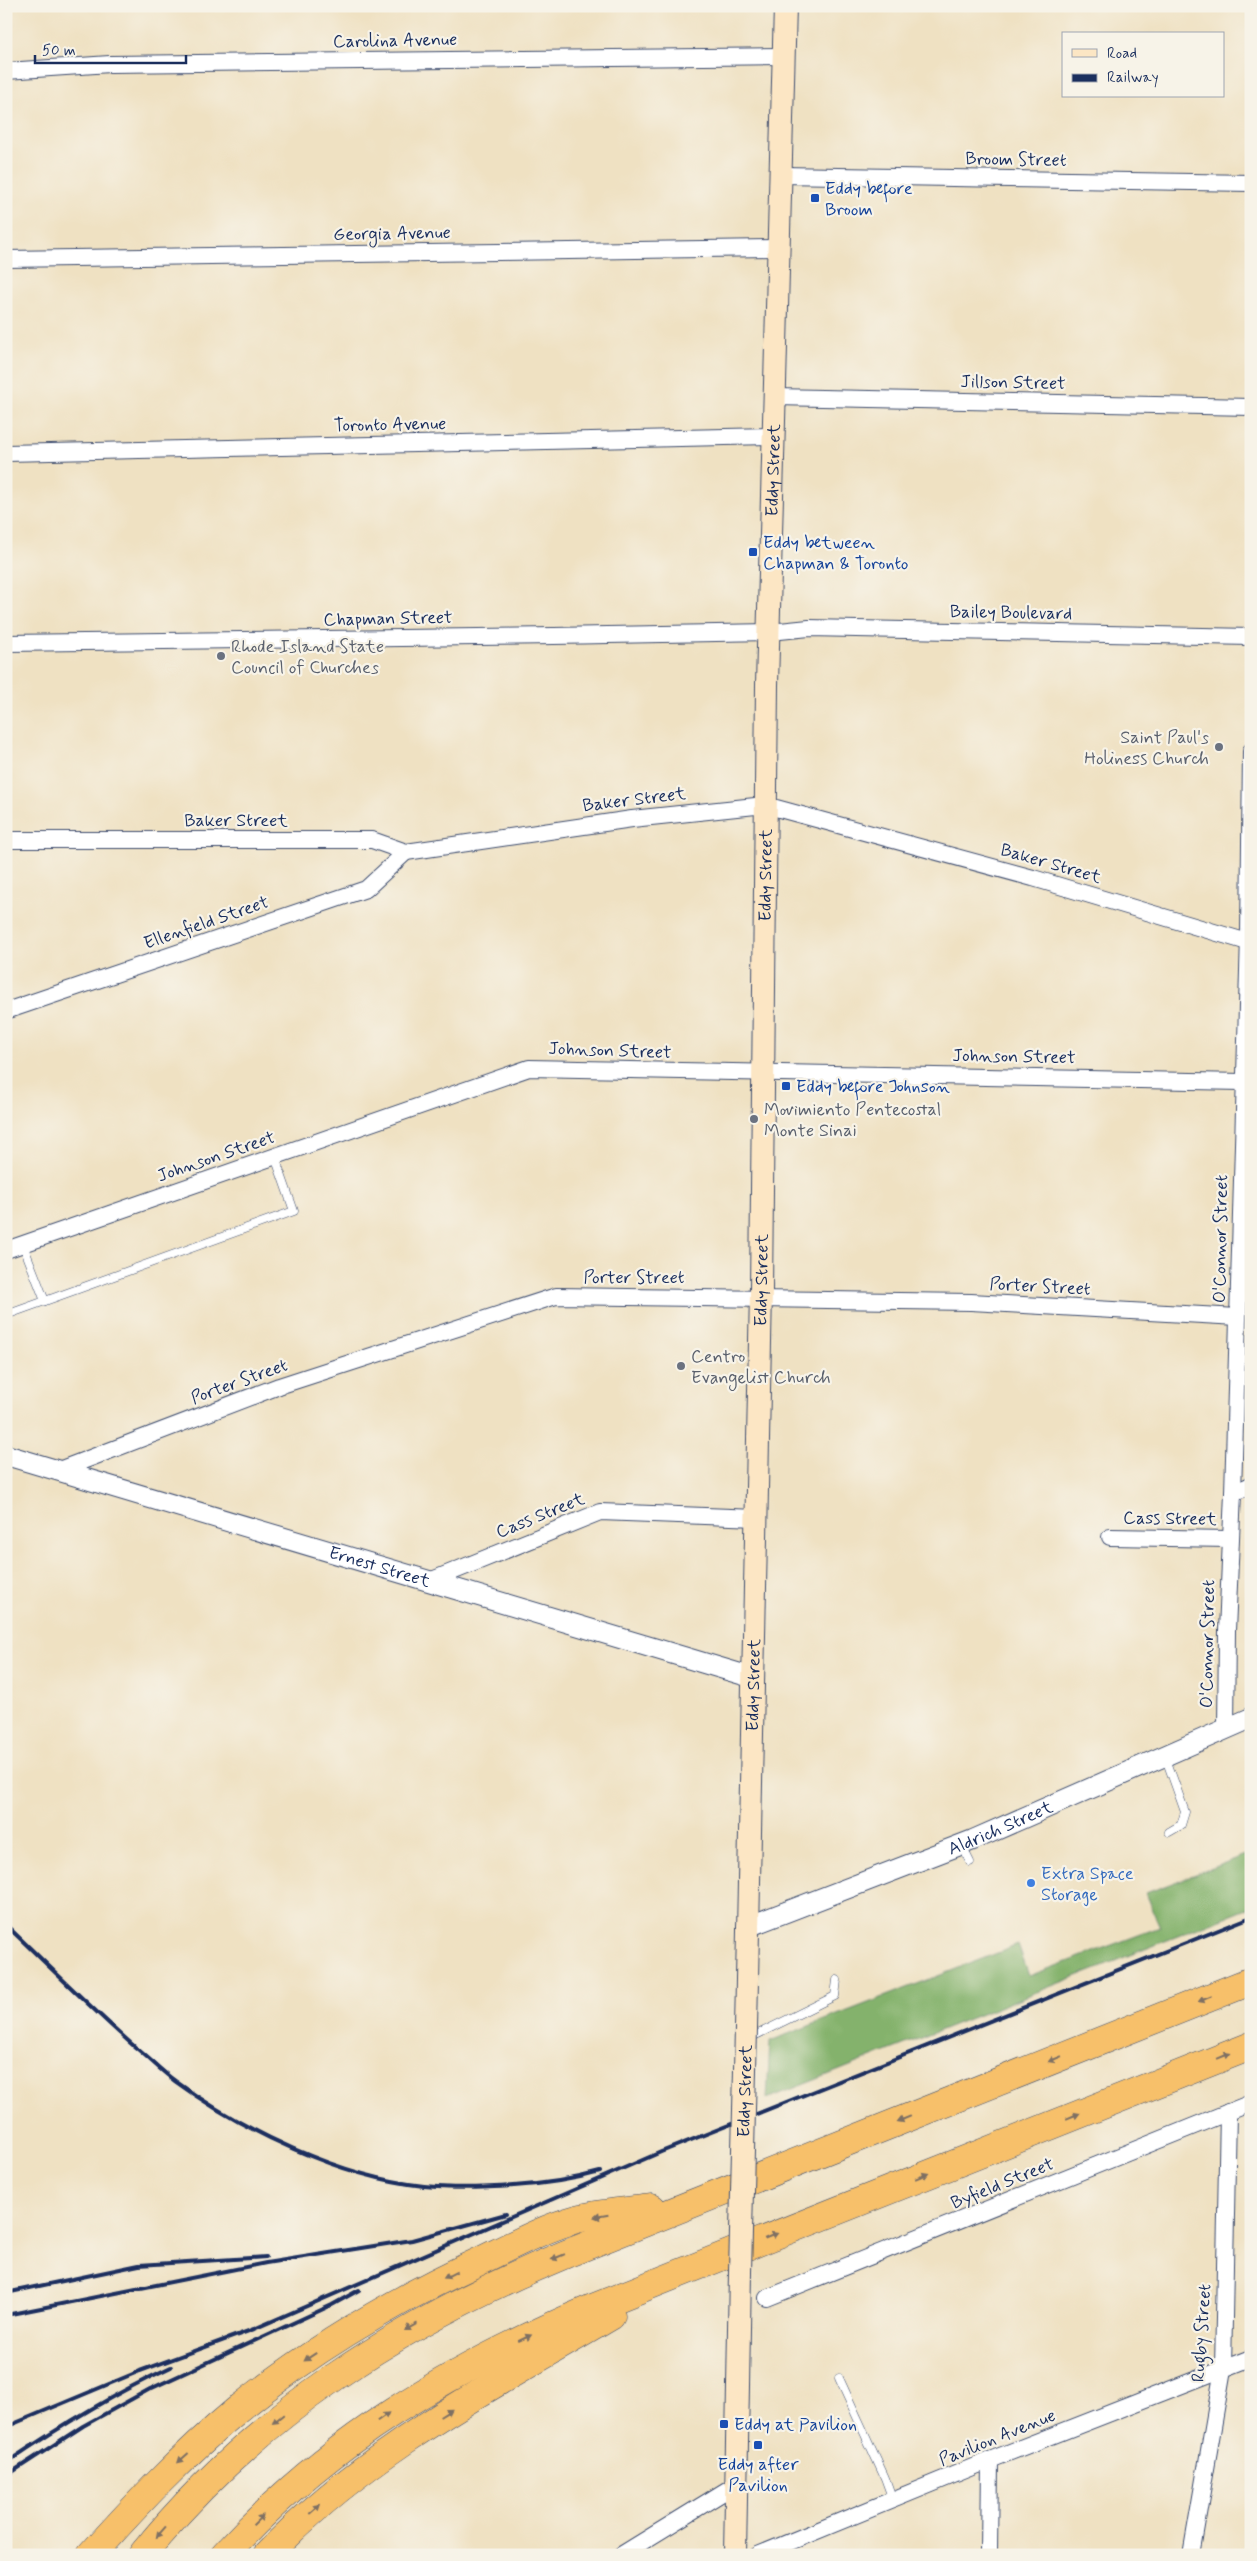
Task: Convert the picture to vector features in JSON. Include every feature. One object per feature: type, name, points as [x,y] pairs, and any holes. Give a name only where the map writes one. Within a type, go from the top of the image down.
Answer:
[{"type":"highway","points":[[142,2555],[197,2493],[250,2442],[308,2396],[368,2353],[432,2316],[498,2284],[701,2200],[1251,1981]]},
{"type":"highway","points":[[224,2555],[276,2502],[332,2454],[423,2391],[531,2335],[694,2267],[1251,2046]]},
{"type":"highway","points":[[91,2555],[172,2469],[236,2411],[300,2364],[400,2300],[496,2254],[578,2219],[701,2200]]},
{"type":"highway","points":[[266,2555],[333,2494],[415,2433],[694,2267]]},
{"type":"main road","name":"Eddy Street","points":[[735,2555],[757,1518],[765,805],[777,248],[781,175],[785,6]]},
{"type":"street","name":"Carolina Avenue","points":[[6,71],[110,64],[784,56]]},
{"type":"street","name":"Broom Street","points":[[781,175],[1251,183]]},
{"type":"street","name":"Georgia Avenue","points":[[6,259],[777,248]]},
{"type":"street","name":"Jillson Street","points":[[775,397],[1251,406]]},
{"type":"street","name":"Toronto Avenue","points":[[6,452],[774,436]]},
{"type":"street","name":"Bailey Boulevard","points":[[770,632],[809,628],[1251,637]]},
{"type":"street","name":"Chapman Street","points":[[6,643],[770,632]]},
{"type":"street","name":"O'Connor Street","points":[[1226,1729],[1230,1539],[1238,1317],[1245,1251],[1243,1082],[1249,942],[1251,751]]},
{"type":"street","name":"Baker Street","points":[[6,840],[372,840],[406,852],[636,818],[765,805],[1033,878],[1249,942]]},
{"type":"street","name":"Ellenfield Street","points":[[6,1011],[366,889],[406,852]]},
{"type":"street","name":"Johnson Street","points":[[6,1250],[529,1068],[763,1074],[1072,1077],[1243,1082]]},
{"type":"street","name":"Porter Street","points":[[59,1470],[280,1386],[556,1296],[971,1302],[1238,1317]]},
{"type":"street","name":"Ernest Street","points":[[6,1455],[432,1580],[754,1678]]},
{"type":"street","name":"Cass Street","points":[[1233,1493],[1251,1486]]},
{"type":"street","name":"Cass Street","points":[[432,1580],[600,1512],[757,1518]]},
{"type":"street","name":"Cass Street","points":[[1110,1537],[1230,1539]]},
{"type":"street","name":"Aldrich Street","points":[[747,1927],[966,1853],[1165,1756],[1251,1718]]},
{"type":"street","name":"Byfield Street","points":[[767,2298],[1251,2103]]},
{"type":"street","name":"Rugby Street","points":[[1191,2555],[1223,2369],[1228,2112]]},
{"type":"street","name":"Pavilion Avenue","points":[[758,2555],[990,2460],[1251,2358]]},
{"type":"street","points":[[989,2555],[990,2460]]},
{"type":"street","points":[[621,2555],[735,2485]]},
{"type":"lane","points":[[6,1315],[294,1211],[274,1157]]},
{"type":"lane","points":[[23,1245],[45,1301]]},
{"type":"lane","points":[[1165,1756],[1185,1812],[1181,1825],[1169,1832]]},
{"type":"lane","points":[[746,2034],[835,1996],[837,1980]]},
{"type":"lane","points":[[839,2378],[885,2478],[893,2500]]},
{"type":"green space","points":[[1251,1853],[1251,1907],[767,2099],[770,2041],[1018,1945],[1029,1976],[1160,1927],[1146,1893]]},
{"type":"railway","points":[[6,2427],[140,2371],[254,2329],[661,2152],[1251,1917]]},
{"type":"railway","points":[[6,1925],[102,2017],[170,2077],[231,2117],[294,2149],[359,2173],[392,2181],[435,2187],[480,2188],[525,2185],[547,2183],[600,2172]]},
{"type":"railway","points":[[6,2315],[266,2263],[412,2240],[506,2214]]},
{"type":"railway","points":[[6,2293],[139,2265],[266,2257]]},
{"type":"railway","points":[[6,2476],[83,2426],[150,2389],[332,2305],[359,2290]]},
{"type":"railway","points":[[6,2463],[128,2388],[171,2367]]},
{"type":"place","name":"Eddy before Broom","points":[[815,198]]},
{"type":"place","name":"Eddy between Chapman & Toronto","points":[[753,552]]},
{"type":"place","name":"Rhode Island State Council of Churches","points":[[221,656]]},
{"type":"place","name":"Saint Paul's Holiness Church","points":[[1219,747]]},
{"type":"place","name":"Eddy before Johnson","points":[[786,1086]]},
{"type":"place","name":"Movimiento Pentecostal Monte Sinai","points":[[754,1119]]},
{"type":"place","name":"Centro Evangelist Church","points":[[681,1366]]},
{"type":"place","name":"Extra Space Storage","points":[[1031,1883]]},
{"type":"place","name":"Eddy at Pavilion","points":[[724,2424]]},
{"type":"place","name":"Eddy after Pavilion","points":[[758,2445]]}]
